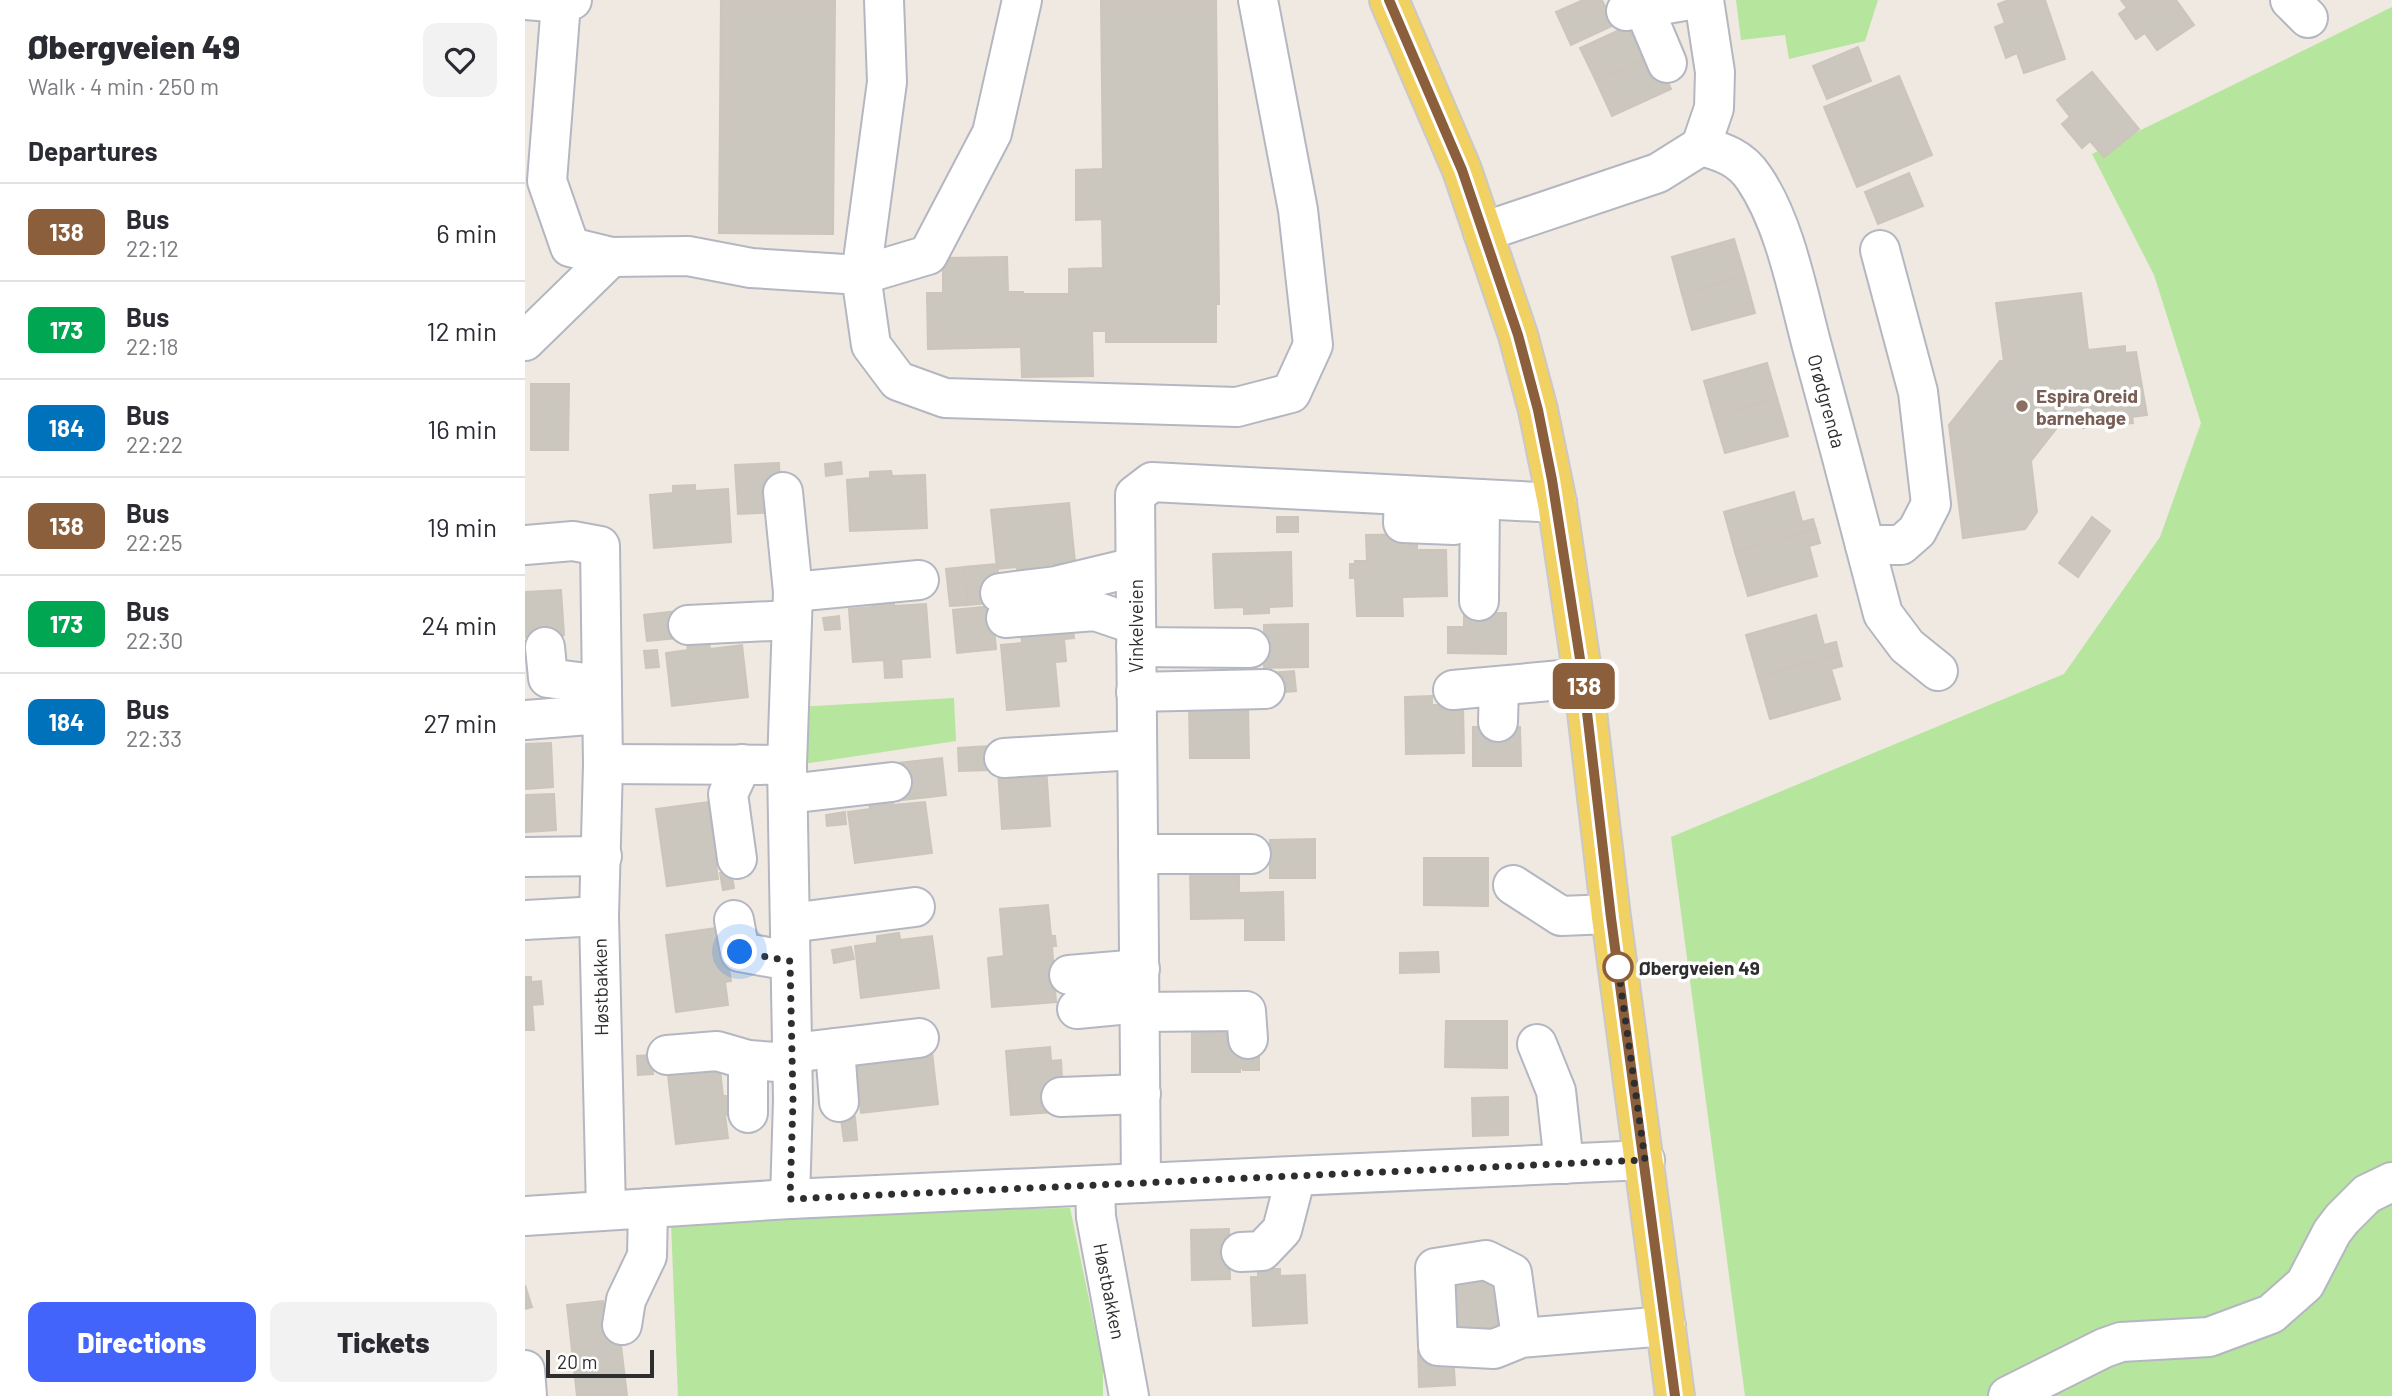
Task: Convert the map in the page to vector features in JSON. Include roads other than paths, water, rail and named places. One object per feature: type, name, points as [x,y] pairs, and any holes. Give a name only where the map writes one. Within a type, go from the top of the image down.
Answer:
[{"type":"main road","points":[[1389,0],[1444,124],[1518,335],[1538,410],[1557,503],[1583,678],[1610,914],[1675,1396]]},
{"type":"street","points":[[884,0],[887,82],[861,275],[871,345],[898,381],[945,398],[1237,408],[1291,393],[1313,345],[1298,210],[1258,0]]},
{"type":"street","points":[[555,1],[547,181],[570,247],[611,257],[688,256],[751,268],[861,275],[928,255],[992,133],[1022,0]]},
{"type":"street","points":[[1483,232],[1658,173],[1701,146],[1714,107],[1715,85],[1704,0]]},
{"type":"street","points":[[1656,4],[1667,63]]},
{"type":"street","name":"Orødgrenda","points":[[1701,146],[1733,156],[1753,176],[1766,197],[1796,286],[1883,614],[1907,646],[1938,671]]},
{"type":"street","points":[[1865,545],[1901,545],[1917,531],[1931,504],[1918,392],[1879,250]]},
{"type":"street","points":[[525,341],[611,257]]},
{"type":"street","name":"Vinkelveien","points":[[1142,1183],[1135,495],[1152,482],[1404,496],[1467,512],[1557,503]]},
{"type":"street","points":[[783,492],[792,606],[788,779],[793,1100],[790,1199]]},
{"type":"street","points":[[1467,512],[1479,601]]},
{"type":"street","name":"Høstbakken","points":[[525,545],[573,541],[600,547],[603,764],[599,916],[605,1210]]},
{"type":"street","points":[[1135,567],[1056,586],[1003,606],[1095,611],[1136,636],[1250,648]]},
{"type":"street","points":[[688,625],[919,580]]},
{"type":"street","points":[[545,647],[548,678],[602,700]]},
{"type":"street","points":[[1453,690],[1498,704],[1583,678]]},
{"type":"street","points":[[1136,692],[1265,689]]},
{"type":"street","points":[[525,720],[602,700]]},
{"type":"street","points":[[1004,758],[1136,750]]},
{"type":"street","points":[[603,764],[742,764],[788,779],[892,782]]},
{"type":"street","points":[[737,859],[728,794],[742,764]]},
{"type":"street","points":[[1138,854],[1251,854]]},
{"type":"street","points":[[525,857],[602,856]]},
{"type":"street","points":[[1513,885],[1561,916],[1610,914]]},
{"type":"street","points":[[790,923],[915,908]]},
{"type":"street","points":[[525,920],[599,916]]},
{"type":"street","points":[[734,920],[740,952],[790,961]]},
{"type":"street","points":[[1073,992],[1140,994],[1246,1011],[1248,1039]]},
{"type":"street","points":[[667,1055],[717,1051],[748,1060],[792,1058],[835,1048],[919,1038]]},
{"type":"street","points":[[1537,1044],[1556,1091],[1564,1164]]},
{"type":"street","points":[[835,1048],[839,1102]]},
{"type":"street","points":[[748,1060],[748,1113]]},
{"type":"street","points":[[1061,1097],[1141,1094]]},
{"type":"street","points":[[525,1216],[790,1199],[1645,1160]]},
{"type":"street","points":[[1241,1252],[1262,1251],[1282,1230],[1296,1176]]},
{"type":"street","points":[[2008,1396],[2121,1342],[2209,1337],[2226,1333],[2271,1314],[2305,1284],[2332,1232],[2342,1219],[2367,1194],[2392,1182]]},
{"type":"street","name":"Høstbakken","points":[[1095,1186],[1096,1217],[1129,1396]]},
{"type":"street","points":[[622,1325],[626,1300],[647,1256],[648,1208]]},
{"type":"street","points":[[1521,1338],[1666,1326]]},
{"type":"street","points":[[525,1370],[527,1396]]},
{"type":"place","name":"Espira Oreid barnehage","points":[[2022,406]]},
{"type":"place","name":"Øbergveien 49","points":[[1618,967]]}]
